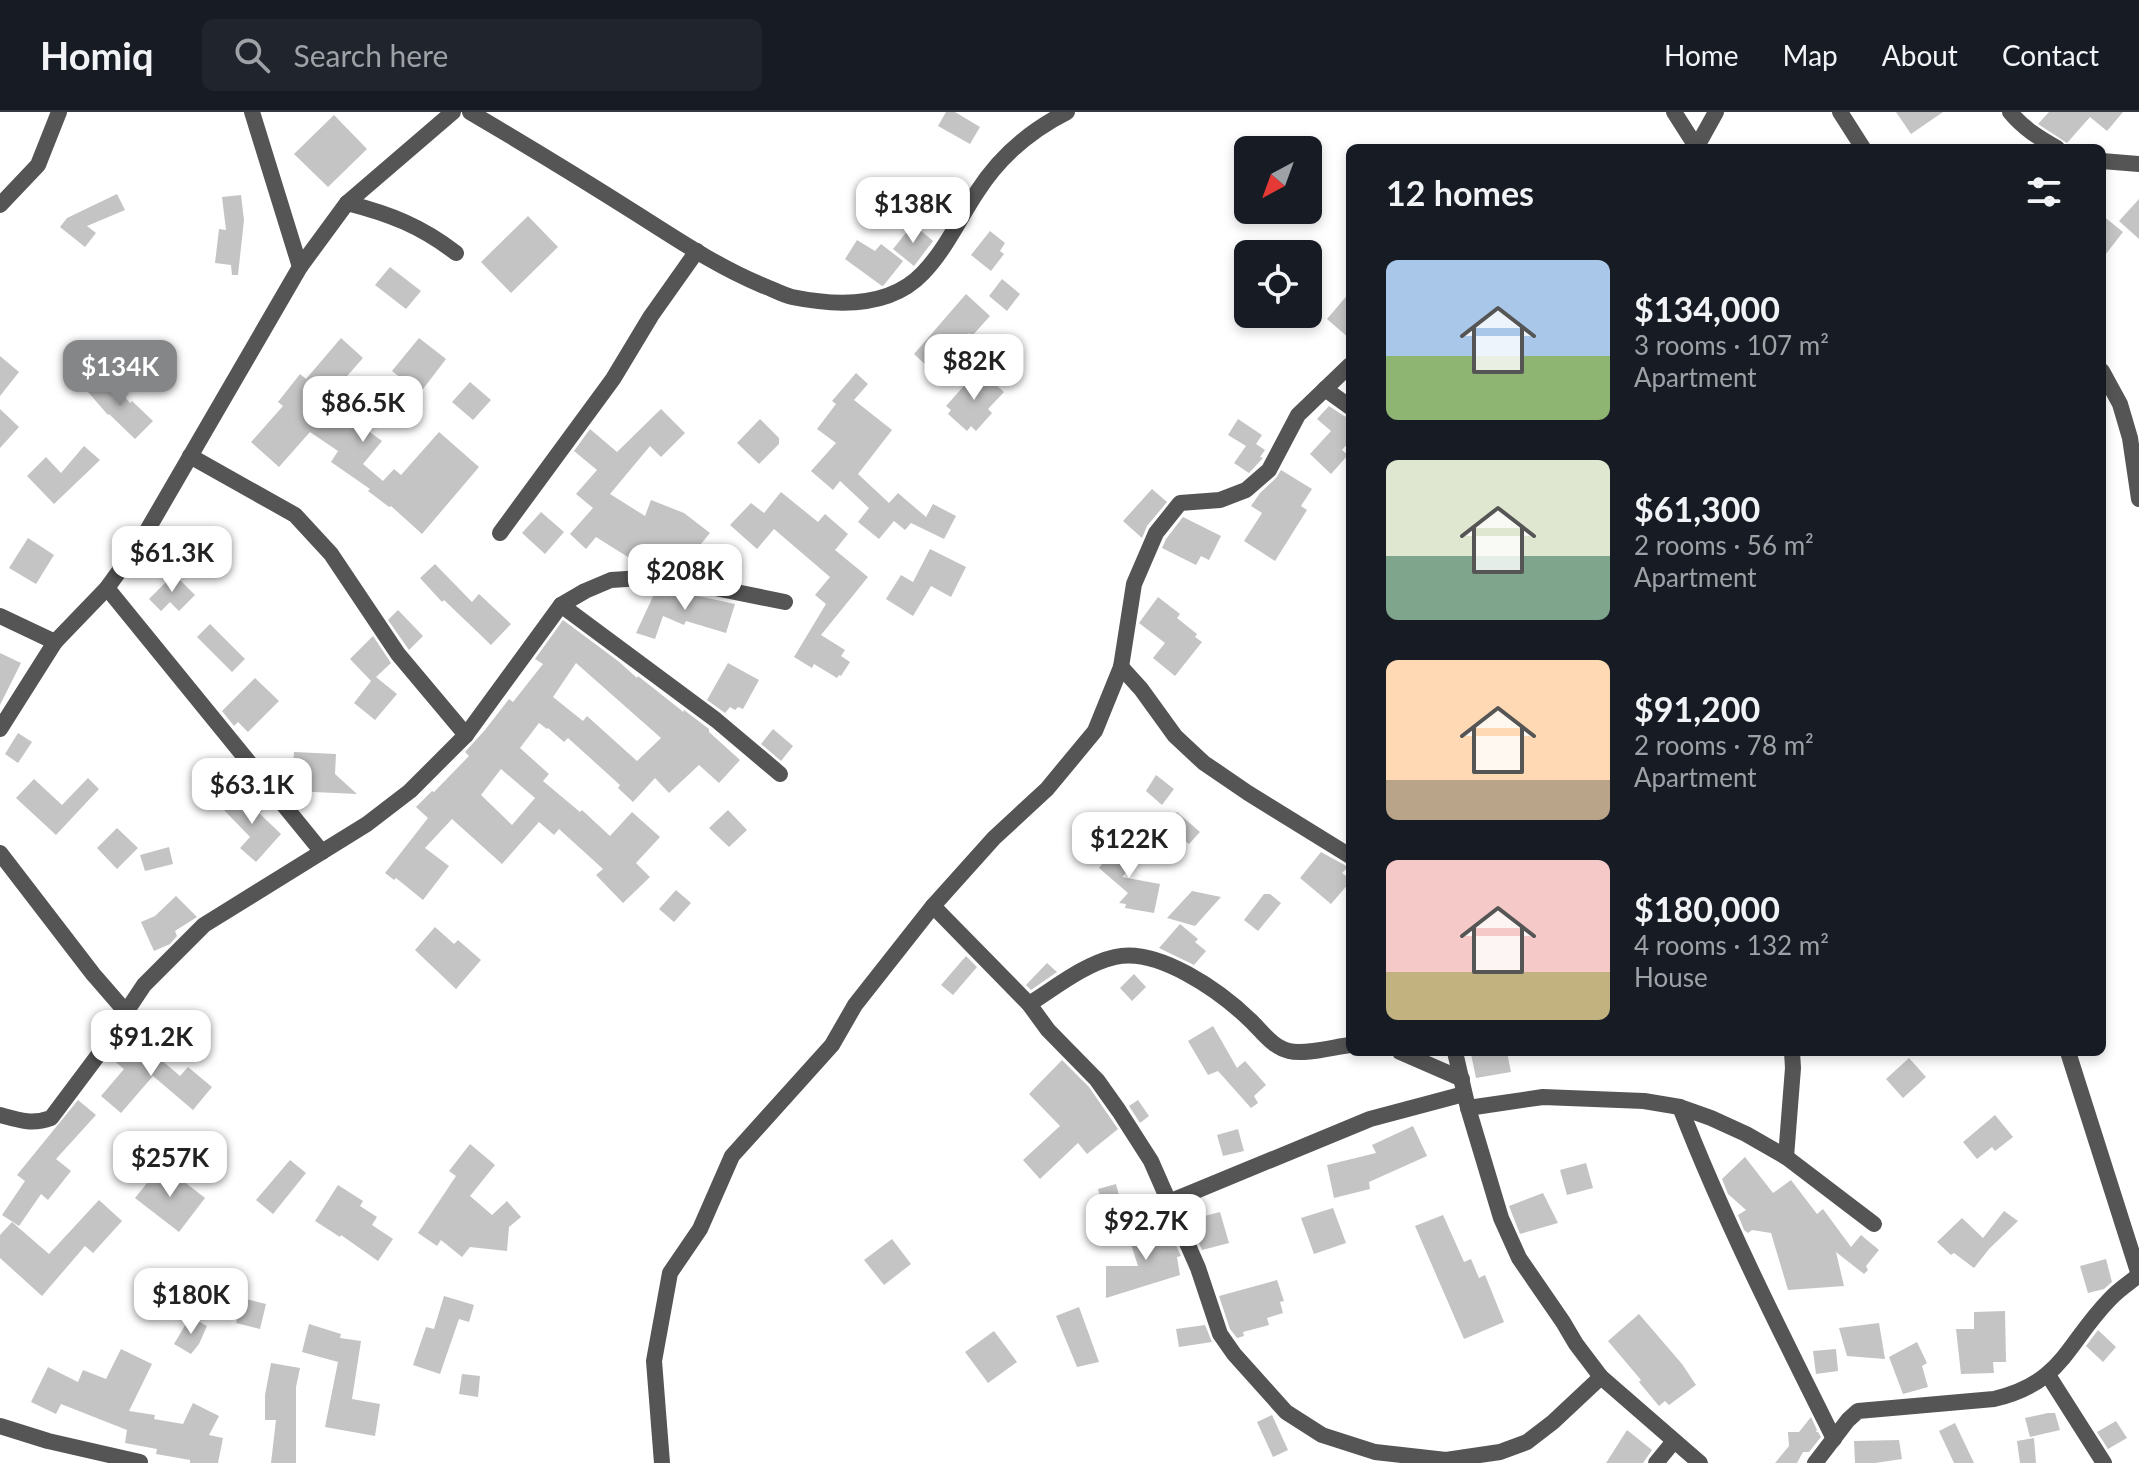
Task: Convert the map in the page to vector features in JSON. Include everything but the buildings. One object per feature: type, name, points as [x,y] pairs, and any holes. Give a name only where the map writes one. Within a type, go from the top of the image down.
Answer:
[{"type":"street","points":[[0,205],[38,165],[59,112]]},
{"type":"street","points":[[252,112],[300,267]]},
{"type":"street","points":[[0,729],[55,642],[107,588],[141,541],[300,267],[347,203],[453,112]]},
{"type":"street","points":[[470,112],[744,278],[790,297],[849,303],[888,297],[922,275],[949,240],[977,191],[1001,159],[1045,122],[1067,112]]},
{"type":"street","points":[[1674,112],[1694,144]]},
{"type":"street","points":[[1698,144],[1716,112]]},
{"type":"street","points":[[1840,112],[1860,144]]},
{"type":"street","points":[[2010,112],[2030,131],[2051,144]]},
{"type":"street","points":[[2106,161],[2139,164]]},
{"type":"street","points":[[347,203],[413,225],[456,253]]},
{"type":"street","points":[[500,533],[613,379],[651,316],[697,251]]},
{"type":"street","points":[[662,1463],[654,1361],[670,1273],[700,1229],[732,1156],[832,1045],[855,1005],[933,906],[994,838],[1047,789],[1095,731],[1121,667],[1134,584],[1156,533],[1180,503],[1220,500],[1246,490],[1269,470],[1298,415],[1346,369]]},
{"type":"street","points":[[2106,378],[2120,404],[2130,438],[2139,499]]},
{"type":"street","points":[[1325,389],[1346,404]]},
{"type":"street","points":[[190,456],[295,515],[331,554],[398,654],[466,735]]},
{"type":"street","points":[[0,1115],[26,1122],[51,1118],[114,1034],[144,985],[204,925],[367,824],[410,791],[466,735],[561,605],[611,580],[642,578],[676,580],[785,602]]},
{"type":"street","points":[[107,588],[322,852]]},
{"type":"street","points":[[561,605],[716,720],[780,774]]},
{"type":"street","points":[[0,616],[55,642]]},
{"type":"street","points":[[1121,667],[1175,736],[1204,763],[1346,854]]},
{"type":"street","points":[[0,853],[126,1012]]},
{"type":"street","points":[[933,906],[1029,1004],[1048,1030],[1097,1080],[1119,1111],[1151,1161],[1198,1268],[1220,1334],[1286,1412],[1322,1435],[1375,1452],[1446,1460],[1500,1452],[1527,1442],[1601,1377]]},
{"type":"street","points":[[1029,1004],[1103,960],[1136,954],[1161,962],[1204,983],[1277,1046],[1290,1051],[1346,1045]]},
{"type":"street","points":[[1406,1056],[1465,1094]]},
{"type":"street","points":[[1456,1056],[1501,1218],[1519,1258],[1601,1377],[1700,1463]]},
{"type":"street","points":[[1786,1157],[1792,1056]]},
{"type":"street","points":[[1815,1463],[1858,1411],[1994,1399],[2016,1394],[2048,1375],[2111,1298],[2139,1275],[2069,1056]]},
{"type":"street","points":[[1169,1202],[1370,1119],[1465,1094],[1644,1101],[1680,1107],[1746,1134],[1786,1157],[1874,1224]]},
{"type":"street","points":[[1680,1107],[1739,1245],[1834,1439]]},
{"type":"street","points":[[2048,1375],[2104,1463]]},
{"type":"street","points":[[0,1426],[48,1441],[140,1462]]},
{"type":"street","points":[[1656,1463],[1674,1441]]}]
